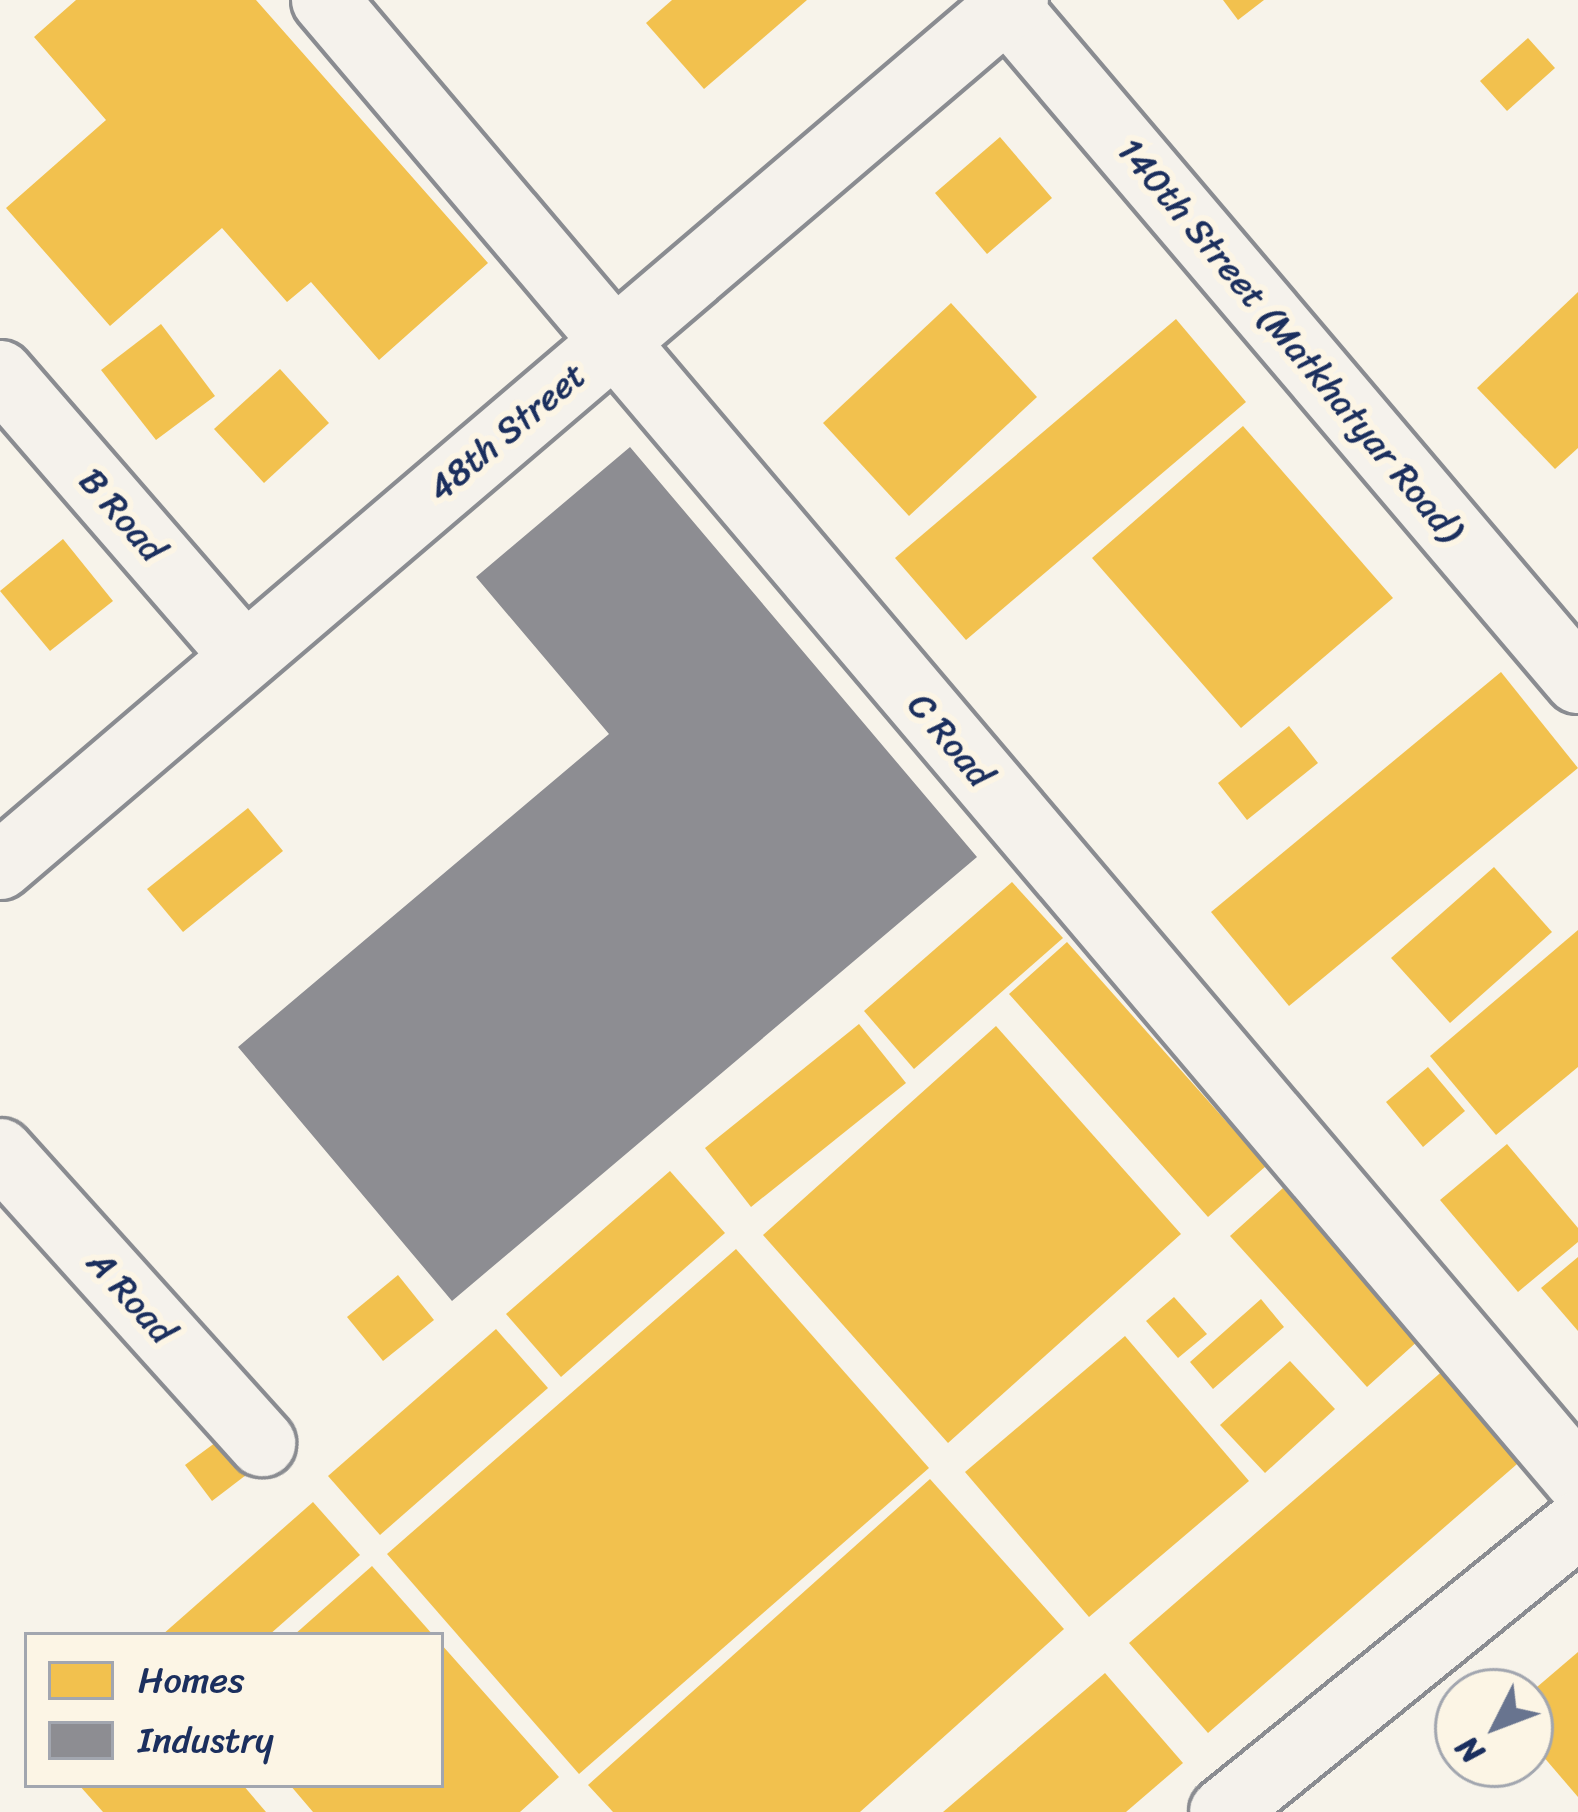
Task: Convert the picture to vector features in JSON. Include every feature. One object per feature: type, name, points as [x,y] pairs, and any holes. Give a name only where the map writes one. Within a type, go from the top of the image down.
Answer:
[{"type":"street","name":"C Road","points":[[325,0],[1578,1479]]},
{"type":"street","name":"48th Street","points":[[0,866],[1008,2]]},
{"type":"street","name":"140th Street (Matkhatyar Road)","points":[[1008,2],[1578,680]]},
{"type":"street","name":"B Road","points":[[0,374],[244,656]]},
{"type":"street","name":"A Road","points":[[0,1152],[262,1443]]},
{"type":"street","points":[[1223,1812],[1578,1525]]},
{"type":"building: Homes","points":[[76,0],[256,0],[488,263],[379,360],[311,282],[287,302],[222,228],[110,326],[6,208],[106,120],[34,37]]},
{"type":"building: Homes","points":[[672,0],[807,0],[704,89],[646,23]]},
{"type":"building: Homes","points":[[1223,0],[1264,0],[1238,20]]},
{"type":"building: Homes","points":[[1528,38],[1555,68],[1507,111],[1480,81]]},
{"type":"building: Homes","points":[[1000,137],[1052,198],[987,254],[935,193]]},
{"type":"building: Homes","points":[[1578,292],[1578,448],[1555,469],[1477,388]]},
{"type":"building: Homes","points":[[951,303],[1037,397],[909,516],[823,423]]},
{"type":"building: Homes","points":[[1176,319],[1246,402],[966,640],[895,558]]},
{"type":"building: Homes","points":[[161,324],[215,396],[156,440],[101,370]]},
{"type":"building: Homes","points":[[280,369],[329,423],[264,483],[214,429]]},
{"type":"building: Homes","points":[[1243,426],[1393,598],[1241,728],[1092,558]]},
{"type":"building: Homes","points":[[63,539],[113,601],[50,651],[0,591]]},
{"type":"building: Homes","points":[[1501,672],[1578,768],[1289,1006],[1211,912]]},
{"type":"building: Homes","points":[[1289,726],[1318,763],[1247,820],[1218,783]]},
{"type":"building: Homes","points":[[248,808],[283,851],[183,932],[147,889]]},
{"type":"building: Homes","points":[[1494,867],[1552,932],[1450,1023],[1391,958]]},
{"type":"building: Homes","points":[[1012,882],[1063,938],[914,1069],[864,1011]]},
{"type":"building: Homes","points":[[1578,930],[1578,1067],[1496,1135],[1430,1056]]},
{"type":"building: Homes","points":[[1067,942],[1266,1166],[1208,1217],[1009,994]]},
{"type":"building: Homes","points":[[859,1024],[906,1083],[751,1207],[705,1148]]},
{"type":"building: Homes","points":[[996,1026],[1181,1234],[948,1443],[763,1235]]},
{"type":"building: Homes","points":[[1428,1067],[1465,1111],[1423,1147],[1386,1102]]},
{"type":"building: Homes","points":[[1507,1144],[1578,1228],[1578,1242],[1518,1292],[1440,1200]]},
{"type":"building: Homes","points":[[670,1171],[725,1233],[561,1377],[506,1314]]},
{"type":"building: Homes","points":[[1283,1188],[1420,1339],[1367,1387],[1230,1236]]},
{"type":"building: Homes","points":[[736,1249],[929,1468],[579,1774],[387,1554]]},
{"type":"building: Homes","points":[[1578,1257],[1578,1331],[1541,1288]]},
{"type":"building: Homes","points":[[398,1275],[434,1320],[383,1361],[347,1317]]},
{"type":"building: Homes","points":[[1174,1297],[1207,1334],[1178,1358],[1146,1321]]},
{"type":"building: Homes","points":[[1261,1299],[1284,1327],[1213,1389],[1190,1362]]},
{"type":"building: Homes","points":[[496,1329],[548,1388],[380,1535],[328,1476]]},
{"type":"building: Homes","points":[[1125,1336],[1249,1481],[1089,1617],[965,1472]]},
{"type":"building: Homes","points":[[1290,1361],[1335,1409],[1265,1473],[1220,1425]]},
{"type":"building: Homes","points":[[1446,1368],[1524,1458],[1208,1733],[1129,1643]]},
{"type":"building: Homes","points":[[223,1437],[250,1472],[212,1501],[185,1465]]},
{"type":"building: Homes","points":[[930,1479],[1064,1629],[860,1812],[613,1812],[588,1785]]},
{"type":"building: Homes","points":[[313,1502],[360,1555],[272,1632],[165,1632]]},
{"type":"building: Homes","points":[[372,1566],[430,1632],[297,1632]]},
{"type":"building: Homes","points":[[444,1647],[559,1777],[520,1812],[313,1812],[293,1788],[444,1788]]},
{"type":"building: Homes","points":[[1578,1652],[1578,1797],[1554,1769],[1554,1672]]},
{"type":"building: Homes","points":[[1105,1673],[1183,1763],[1126,1812],[943,1812]]},
{"type":"building: Homes","points":[[82,1788],[246,1788],[266,1812],[103,1812]]},
{"type":"building: Industry","points":[[630,447],[977,857],[452,1301],[238,1047],[609,734],[476,577]]}]
